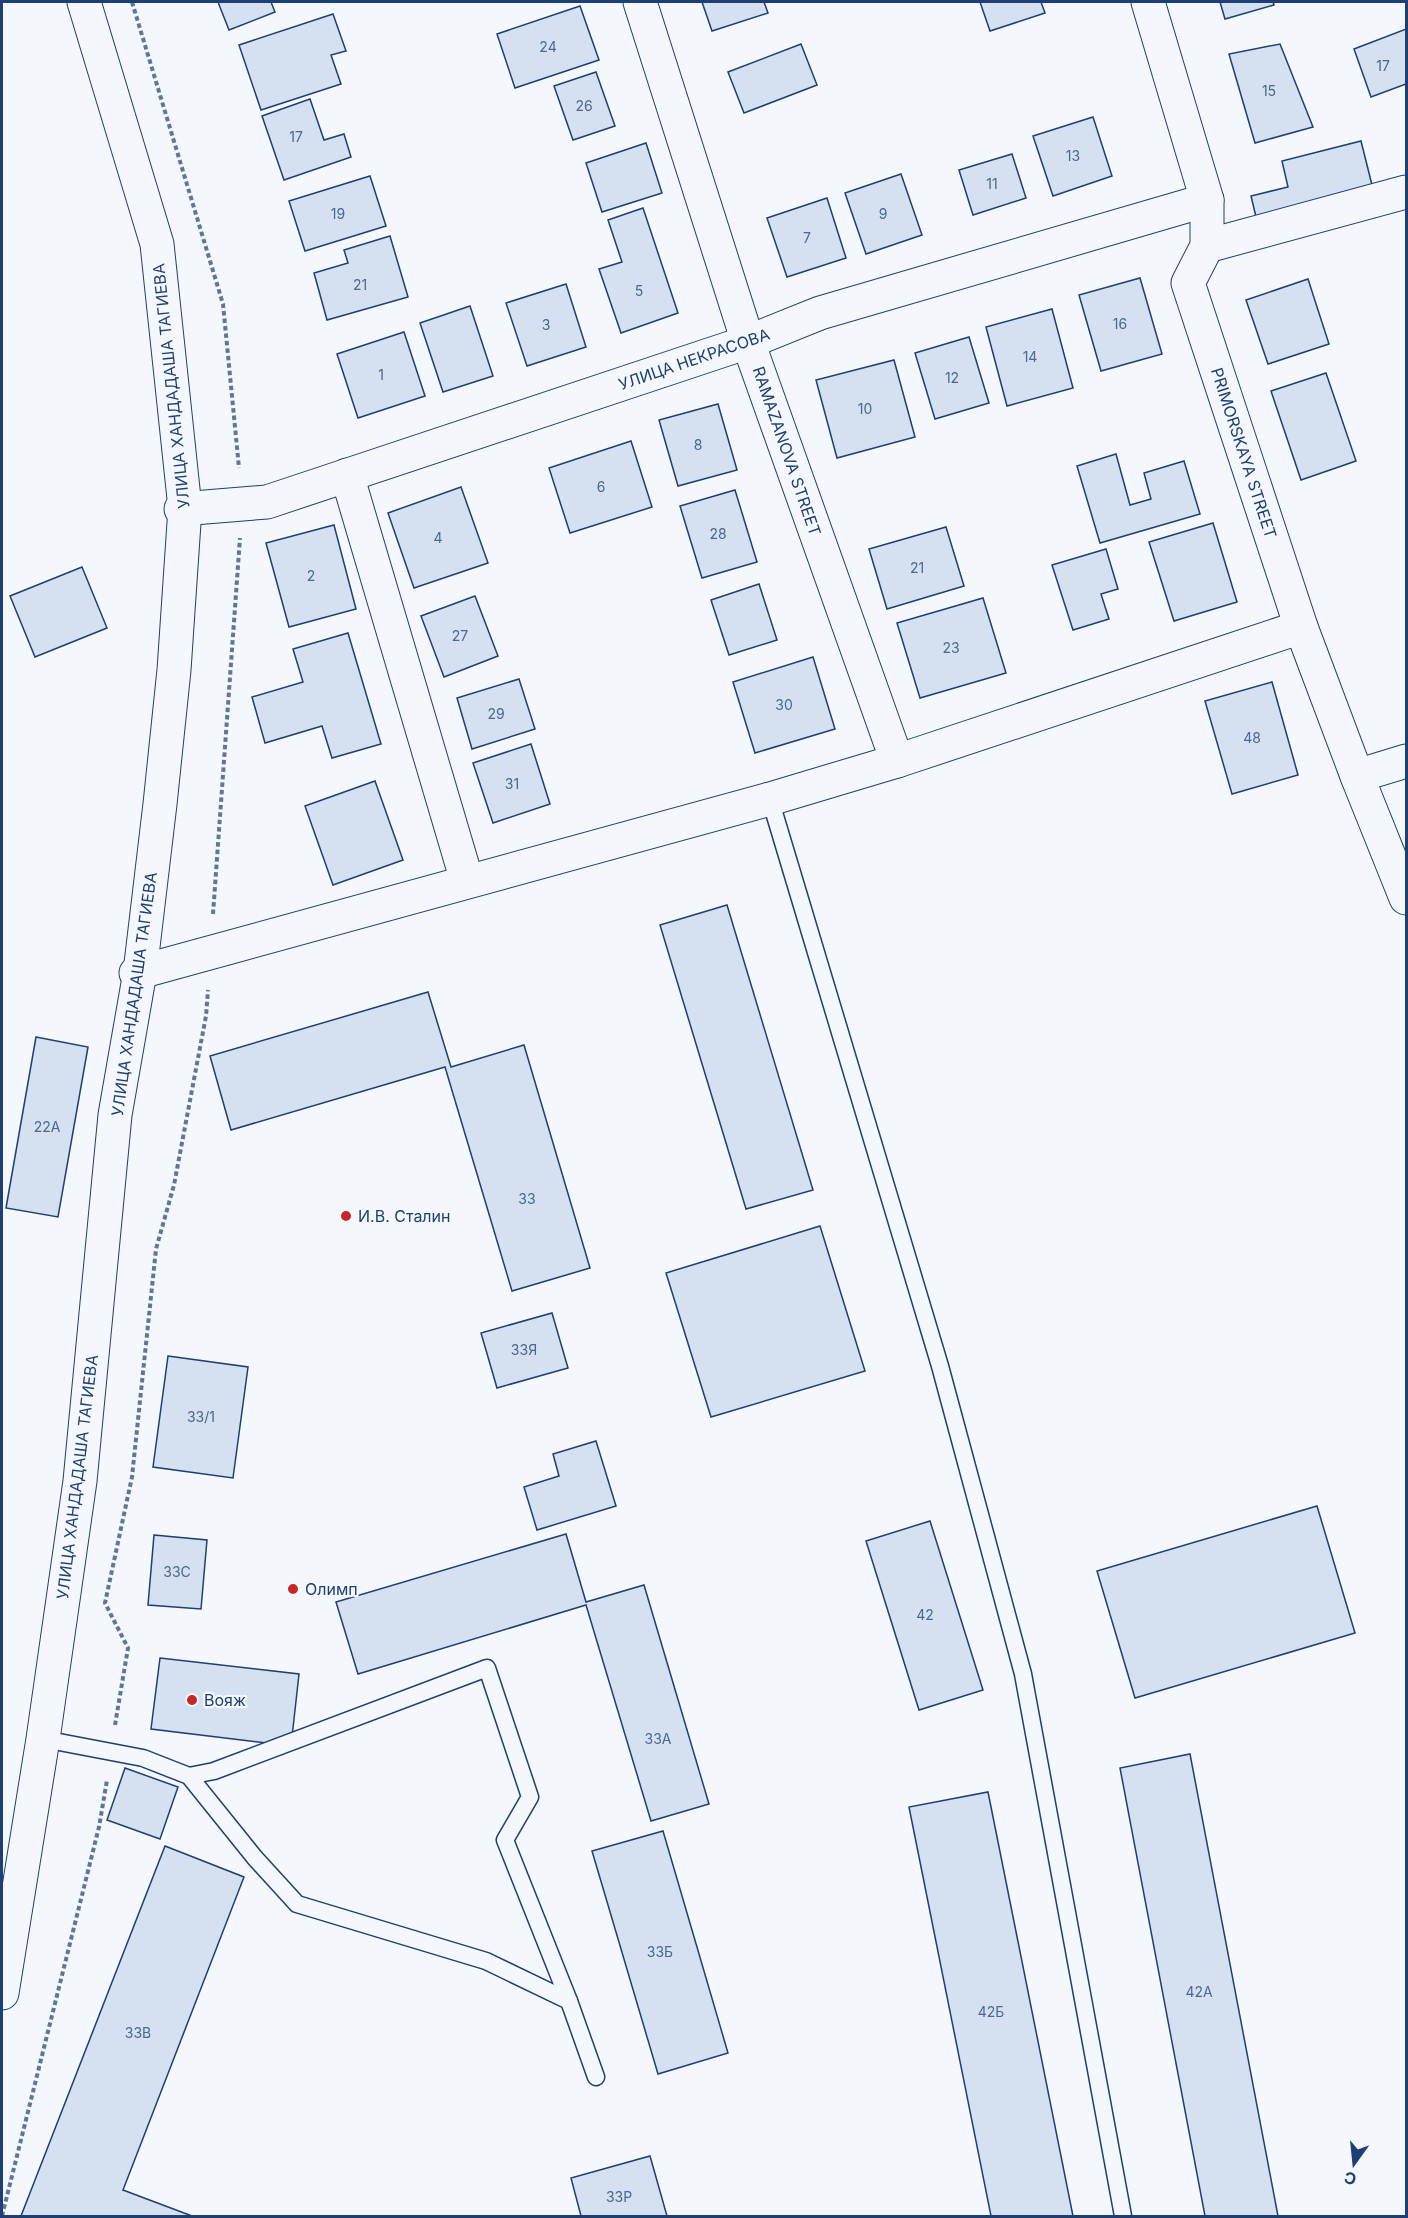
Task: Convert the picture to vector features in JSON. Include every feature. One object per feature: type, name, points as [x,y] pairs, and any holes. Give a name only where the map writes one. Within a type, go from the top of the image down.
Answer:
[{"type":"street","name":"УЛИЦА ХАНДАДАША ТАГИЕВА","points":[[2,1993],[81,1447],[111,1112],[138,973],[165,729],[183,509],[153,244],[81,2]]},
{"type":"street","name":"RAMAZANOVA STREET","points":[[640,2],[748,342],[897,761]]},
{"type":"street","name":"PRIMORSKAYA STREET","points":[[1148,2],[1207,200],[1207,246],[1188,283],[1302,627],[1357,776],[1407,898]]},
{"type":"street","points":[[1207,246],[1407,192]]},
{"type":"street","name":"УЛИЦА НЕКРАСОВА","points":[[183,509],[267,502],[748,342],[820,312],[1207,200]]},
{"type":"street","points":[[347,475],[467,881]]},
{"type":"street","points":[[138,973],[770,799],[897,761],[1302,627]]},
{"type":"street","points":[[1357,776],[1407,762]]},
{"type":"street","name":"УЛИЦА ХАНДАДАША ТАГИЕВА","points":[[2,1961],[40,1738]]},
{"type":"lane","points":[[770,799],[940,1366],[1023,1674],[1123,2217]]},
{"type":"lane","points":[[189,1776],[214,1771],[487,1668],[530,1797],[505,1840],[569,2001],[596,2077]]},
{"type":"lane","points":[[40,1738],[143,1758],[189,1776],[255,1858],[297,1904],[486,1961],[569,2001]]},
{"type":"path","points":[[132,2],[223,304],[243,504],[212,922]]},
{"type":"path","points":[[3,2217],[99,1827],[128,1648],[105,1603],[132,1477],[156,1250],[174,1185],[206,1016],[208,981]]},
{"type":"building","points":[[218,2],[271,2],[275,12],[229,30]]},
{"type":"building","points":[[702,2],[764,2],[768,13],[712,31]]},
{"type":"building","points":[[980,2],[1041,2],[1045,13],[990,31]]},
{"type":"building","points":[[1220,2],[1273,2],[1274,5],[1225,19]]},
{"type":"building","points":[[580,6],[599,60],[515,88],[497,34]]},
{"type":"building","points":[[333,14],[346,51],[331,55],[341,84],[261,110],[239,45]]},
{"type":"building","points":[[1406,29],[1406,84],[1371,97],[1354,49]]},
{"type":"building","points":[[801,44],[817,85],[744,113],[728,72]]},
{"type":"building","points":[[1280,44],[1313,127],[1255,143],[1229,54]]},
{"type":"building","points":[[596,72],[615,126],[573,140],[554,86]]},
{"type":"building","points":[[310,99],[324,140],[344,134],[351,157],[284,180],[262,116]]},
{"type":"building","points":[[1093,117],[1112,176],[1053,196],[1033,136]]},
{"type":"building","points":[[1361,141],[1374,193],[1257,221],[1251,196],[1288,187],[1282,161]]},
{"type":"building","points":[[646,143],[662,193],[602,212],[586,163]]},
{"type":"building","points":[[1012,154],[1026,198],[973,215],[959,170]]},
{"type":"building","points":[[901,174],[922,235],[866,254],[845,193]]},
{"type":"building","points":[[370,176],[386,226],[305,251],[289,201]]},
{"type":"building","points":[[827,198],[846,258],[787,277],[767,218]]},
{"type":"building","points":[[643,208],[678,313],[621,333],[599,269],[622,262],[608,220]]},
{"type":"building","points":[[390,236],[408,297],[327,320],[314,273],[348,263],[344,250]]},
{"type":"building","points":[[1140,278],[1162,354],[1101,371],[1079,295]]},
{"type":"building","points":[[1308,279],[1329,344],[1268,364],[1246,300]]},
{"type":"building","points":[[566,284],[586,347],[527,366],[506,303]]},
{"type":"building","points":[[470,306],[493,376],[443,392],[420,323]]},
{"type":"building","points":[[1052,309],[1073,388],[1007,406],[986,327]]},
{"type":"building","points":[[404,332],[425,396],[358,418],[337,354]]},
{"type":"building","points":[[969,337],[989,403],[935,419],[915,353]]},
{"type":"building","points":[[894,360],[915,437],[837,458],[816,380]]},
{"type":"building","points":[[1326,373],[1356,461],[1301,480],[1271,391]]},
{"type":"building","points":[[718,404],[737,470],[678,486],[659,420]]},
{"type":"building","points":[[631,441],[652,507],[570,533],[549,468]]},
{"type":"building","points":[[1116,454],[1130,505],[1151,499],[1144,473],[1184,461],[1200,514],[1100,543],[1077,466]]},
{"type":"building","points":[[461,487],[488,563],[414,588],[388,513]]},
{"type":"building","points":[[735,490],[757,562],[702,578],[680,506]]},
{"type":"building","points":[[1213,523],[1237,602],[1174,621],[1149,542]]},
{"type":"building","points":[[334,525],[356,609],[289,627],[266,543]]},
{"type":"building","points":[[946,527],[964,586],[887,609],[869,549]]},
{"type":"building","points":[[1106,549],[1118,589],[1101,594],[1109,619],[1073,630],[1052,565]]},
{"type":"building","points":[[82,567],[107,628],[35,657],[10,596]]},
{"type":"building","points":[[759,584],[777,640],[729,655],[711,600]]},
{"type":"building","points":[[475,596],[498,656],[444,677],[421,616]]},
{"type":"building","points":[[983,598],[1006,673],[920,698],[897,623]]},
{"type":"building","points":[[348,633],[381,744],[332,758],[322,726],[265,743],[252,697],[303,682],[293,649]]},
{"type":"building","points":[[813,657],[835,729],[755,753],[733,682]]},
{"type":"building","points":[[519,679],[535,729],[472,749],[457,698]]},
{"type":"building","points":[[1272,682],[1298,775],[1232,794],[1205,701]]},
{"type":"building","points":[[531,744],[550,804],[493,823],[473,763]]},
{"type":"building","points":[[375,781],[403,860],[333,885],[305,806]]},
{"type":"building","points":[[727,905],[813,1190],[746,1209],[660,925]]},
{"type":"building","points":[[428,992],[451,1067],[524,1045],[590,1268],[512,1291],[445,1067],[231,1130],[210,1056]]},
{"type":"building","points":[[36,1037],[88,1047],[58,1217],[6,1208]]},
{"type":"building","points":[[820,1226],[865,1371],[711,1417],[666,1273]]},
{"type":"building","points":[[552,1313],[568,1368],[497,1388],[481,1333]]},
{"type":"building","points":[[168,1356],[248,1367],[233,1478],[153,1467]]},
{"type":"building","points":[[596,1441],[616,1506],[537,1530],[524,1487],[559,1476],[553,1454]]},
{"type":"building","points":[[1317,1506],[1355,1633],[1135,1698],[1097,1571]]},
{"type":"building","points":[[930,1521],[983,1690],[919,1710],[866,1541]]},
{"type":"building","points":[[566,1534],[586,1602],[644,1585],[709,1804],[651,1821],[586,1605],[358,1674],[336,1602]]},
{"type":"building","points":[[154,1535],[207,1540],[201,1609],[148,1605]]},
{"type":"building","points":[[160,1658],[299,1674],[291,1746],[151,1729]]},
{"type":"building","points":[[1190,1754],[1278,2216],[1205,2216],[1120,1768]]},
{"type":"building","points":[[125,1768],[178,1787],[160,1839],[107,1820]]},
{"type":"building","points":[[988,1792],[1073,2216],[991,2216],[909,1807]]},
{"type":"building","points":[[663,1831],[728,2053],[658,2074],[592,1851]]},
{"type":"building","points":[[165,1846],[244,1877],[123,2190],[192,2216],[21,2216]]},
{"type":"building","points":[[650,2156],[667,2216],[581,2216],[571,2178]]},
{"type":"place","name":"И.В. Сталин","points":[[346,1216]]},
{"type":"place","name":"Олимп","points":[[293,1589]]},
{"type":"place","name":"Вояж","points":[[192,1700]]}]
